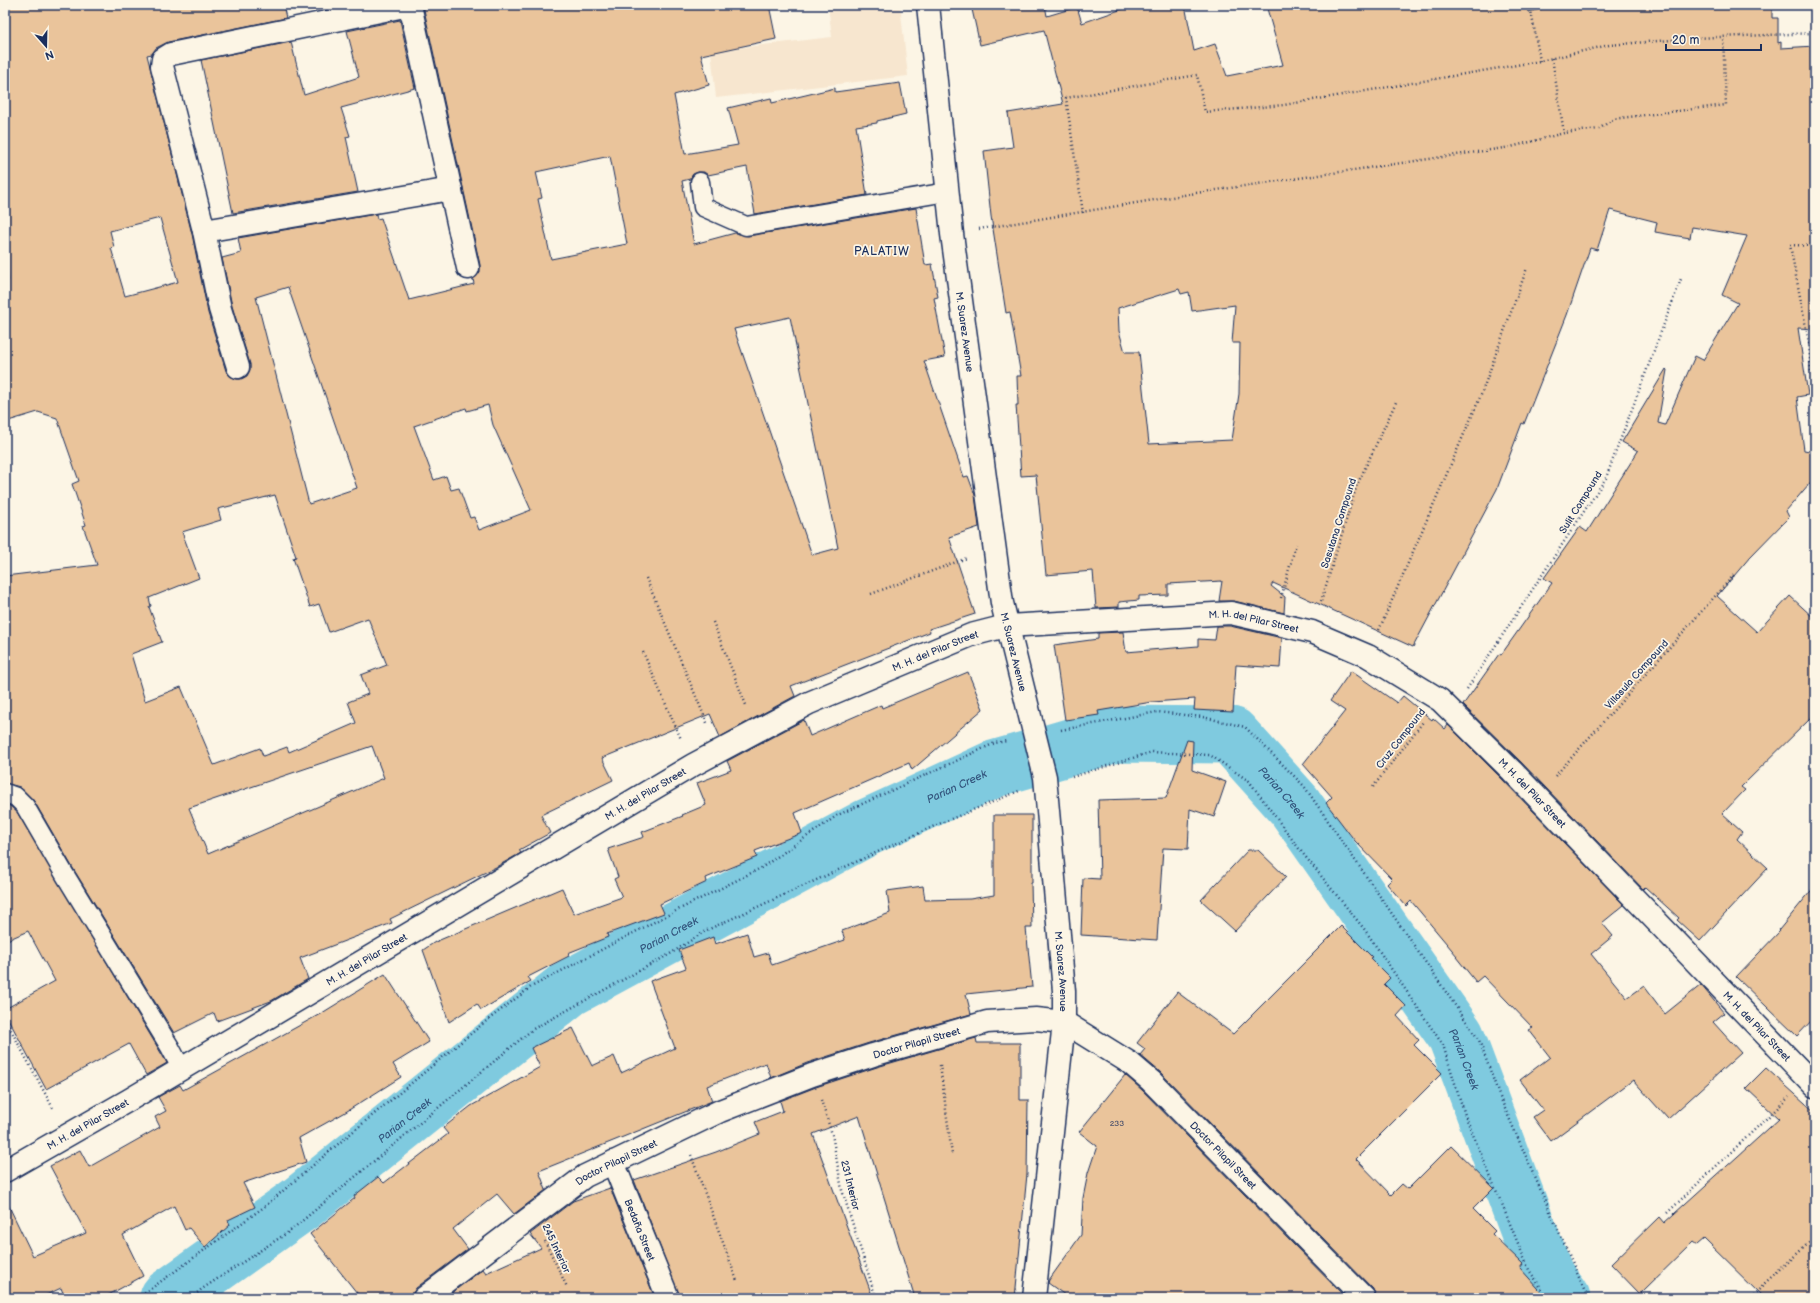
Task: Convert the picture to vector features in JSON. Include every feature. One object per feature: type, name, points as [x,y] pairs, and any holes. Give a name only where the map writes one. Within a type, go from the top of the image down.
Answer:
[{"type":"street","points":[[238,367],[220,309],[204,230],[162,66],[163,59],[171,54],[409,5],[468,268]]},
{"type":"street","name":"M. Suarez Avenue","points":[[928,5],[952,234],[994,548],[1006,626],[1046,781],[1064,991],[1064,1022],[1034,1298]]},
{"type":"street","points":[[204,230],[451,189]]},
{"type":"street","name":"M. H. del Pilar Street","points":[[5,1171],[68,1136],[693,765],[809,703],[971,635],[1006,626],[1231,613],[1312,632],[1368,656],[1445,705],[1516,776],[1812,1083]]},
{"type":"street","name":"Doctor Pilapil Street","points":[[424,1298],[585,1176],[720,1111],[812,1075],[987,1022],[1036,1019],[1064,1022],[1130,1063],[1151,1081],[1364,1298]]},
{"type":"street","name":"Bedaña Street","points":[[613,1162],[668,1298]]},
{"type":"lane","points":[[700,182],[703,207],[746,226],[947,192]]},
{"type":"lane","points":[[5,793],[16,797],[25,806],[65,875],[170,1047],[181,1068]]},
{"type":"path","points":[[1530,5],[1540,61]]},
{"type":"path","points":[[1083,213],[1066,98],[1197,75],[1205,112],[1284,105],[1540,61],[1609,45],[1723,37],[1815,33]]},
{"type":"path","points":[[952,234],[1196,193],[1511,147],[1564,133],[1599,129],[1613,119],[1726,105],[1723,37]]},
{"type":"path","points":[[1552,58],[1564,133]]},
{"type":"path","points":[[1815,246],[1790,245],[1809,343],[1815,436]]},
{"type":"path","points":[[1376,636],[1481,395],[1527,268]]},
{"type":"path","name":"Sulit Compound","points":[[1445,705],[1473,682],[1606,478],[1682,279]]},
{"type":"path","points":[[1809,343],[1815,343]]},
{"type":"path","name":"Sasutana Compound","points":[[1312,632],[1357,486],[1397,400]]},
{"type":"path","points":[[1274,624],[1296,544]]},
{"type":"path","points":[[871,594],[994,548]]},
{"type":"path","name":"Villasula Compound","points":[[1554,777],[1734,575]]},
{"type":"path","points":[[646,578],[718,751]]},
{"type":"path","points":[[713,622],[757,731]]},
{"type":"path","points":[[644,652],[693,765]]},
{"type":"path","name":"Cruz Compound","points":[[1373,787],[1445,705]]},
{"type":"path","points":[[138,1298],[264,1207],[485,1022],[532,987],[656,920],[762,868],[838,815],[995,743],[1035,737],[1157,712],[1203,717],[1245,727],[1304,786],[1480,1040],[1499,1095],[1588,1298]]},
{"type":"path","points":[[191,1298],[202,1289],[290,1231],[533,1029],[670,954],[707,930],[939,824],[1012,793],[1046,781],[1152,752],[1210,755],[1249,781],[1300,850],[1365,930],[1443,1045],[1468,1122],[1529,1270],[1548,1298]]},
{"type":"path","points":[[5,1019],[57,1115]]},
{"type":"path","points":[[936,1037],[952,1155]]},
{"type":"path","name":"231 Interior","points":[[812,1075],[832,1134],[842,1190],[876,1298]]},
{"type":"path","points":[[1667,1213],[1812,1083]]},
{"type":"path","points":[[682,1129],[737,1281]]},
{"type":"path","name":"245 Interior","points":[[533,1215],[567,1287]]},
{"type":"path","points":[[1750,1298],[1815,1237]]},
{"type":"shaded area","points":[[828,5],[900,5],[908,76],[716,98],[711,51],[832,37]]},
{"type":"building","points":[[5,5],[283,5],[286,18],[168,42],[156,48],[152,54],[147,55],[192,234],[208,313],[226,371],[230,376],[236,379],[241,379],[247,376],[250,370],[250,364],[232,306],[222,258],[241,253],[238,238],[376,214],[377,219],[381,218],[409,300],[474,284],[473,279],[480,272],[480,265],[423,5],[769,5],[776,39],[701,55],[709,85],[674,95],[685,154],[738,145],[728,108],[771,98],[772,103],[835,88],[835,92],[900,83],[906,114],[877,121],[877,123],[856,126],[867,195],[755,214],[747,167],[708,175],[704,172],[693,174],[690,179],[682,181],[694,244],[735,233],[748,236],[916,208],[925,265],[932,264],[938,297],[934,298],[945,357],[924,361],[964,477],[968,476],[975,495],[979,527],[949,537],[975,614],[929,629],[930,632],[791,686],[795,696],[720,737],[710,714],[602,758],[613,780],[541,815],[550,833],[519,850],[521,853],[496,867],[390,919],[392,923],[300,958],[308,979],[271,1001],[217,1021],[214,1013],[174,1033],[74,870],[34,801],[20,787],[5,783],[5,576],[97,565],[83,526],[86,525],[72,484],[79,481],[57,418],[38,412],[5,422],[5,282],[8,281],[5,224]],"holes":[[[610,156],[627,244],[551,259],[538,199],[542,198],[536,172]],[[160,218],[178,282],[125,296],[111,248],[114,247],[110,231]],[[288,287],[357,488],[309,504],[256,297]],[[790,317],[838,548],[812,555],[734,329]],[[488,405],[493,425],[531,510],[479,530],[474,517],[470,518],[459,488],[451,490],[446,476],[434,480],[414,426],[466,408],[467,411]],[[275,495],[296,557],[293,558],[310,607],[319,604],[329,632],[368,618],[387,665],[361,675],[368,694],[348,702],[356,723],[289,752],[287,747],[263,756],[260,748],[214,765],[181,687],[145,701],[131,654],[162,642],[149,607],[151,606],[149,598],[199,578],[182,532],[221,520],[218,509]],[[372,746],[384,778],[208,854],[189,808]]]},
{"type":"building","points":[[971,5],[1045,5],[1047,16],[1077,7],[1082,23],[1134,5],[1185,5],[1194,51],[1215,44],[1227,76],[1283,65],[1266,5],[1527,5],[1528,12],[1557,5],[1772,5],[1772,18],[1778,18],[1778,43],[1781,42],[1781,48],[1815,46],[1815,329],[1798,328],[1808,395],[1797,397],[1804,450],[1815,452],[1815,477],[1786,511],[1789,517],[1750,557],[1717,596],[1757,632],[1790,596],[1815,619],[1815,714],[1741,787],[1745,790],[1722,814],[1742,832],[1737,839],[1768,868],[1700,941],[1677,920],[1679,918],[1645,887],[1643,889],[1521,762],[1463,705],[1499,654],[1501,655],[1552,583],[1544,578],[1580,527],[1587,532],[1638,451],[1622,442],[1666,369],[1658,423],[1665,425],[1695,356],[1703,360],[1738,303],[1722,295],[1747,236],[1692,227],[1690,238],[1655,232],[1657,222],[1610,210],[1597,250],[1590,248],[1567,315],[1524,424],[1522,423],[1497,489],[1413,647],[1273,583],[1271,586],[1285,597],[1284,613],[1234,601],[1219,601],[1222,581],[1168,584],[1168,595],[1139,596],[1139,600],[1119,602],[1119,607],[1096,608],[1093,571],[1046,575],[1036,475],[1021,476],[1016,405],[1018,405],[1017,376],[1021,376],[1010,312],[1006,313],[991,216],[984,151],[1013,147],[1008,113],[1063,104],[1044,30],[980,45]],"holes":[[[1179,289],[1181,294],[1189,292],[1192,311],[1235,305],[1232,343],[1240,343],[1239,394],[1232,440],[1149,444],[1139,352],[1125,352],[1119,331],[1118,308]]]},
{"type":"building","points":[[400,20],[415,88],[341,108],[350,136],[346,137],[358,192],[233,213],[201,60],[291,42],[304,95],[359,77],[347,31]]},
{"type":"building","points":[[1217,626],[1230,626],[1282,638],[1280,668],[1236,665],[1233,712],[1194,710],[1195,699],[1152,702],[1098,711],[1099,715],[1065,720],[1054,645],[1098,639],[1098,633],[1123,632],[1126,652],[1198,646],[1198,639],[1215,640]]},
{"type":"building","points":[[1351,671],[1397,703],[1403,696],[1432,720],[1433,718],[1445,729],[1448,725],[1624,905],[1602,923],[1613,936],[1591,954],[1627,998],[1644,986],[1665,1014],[1701,985],[1724,1013],[1713,1022],[1741,1053],[1668,1119],[1633,1080],[1551,1141],[1533,1117],[1543,1110],[1520,1080],[1550,1057],[1529,1030],[1533,1028],[1483,976],[1476,982],[1456,957],[1457,956],[1411,901],[1406,906],[1387,884],[1392,879],[1355,841],[1326,803],[1332,797],[1303,764],[1345,711],[1330,701]]},
{"type":"building","points":[[968,672],[983,709],[912,770],[909,763],[795,813],[802,833],[755,851],[757,857],[706,878],[707,882],[660,904],[664,913],[607,934],[608,937],[568,953],[569,956],[528,977],[531,981],[481,1010],[477,1004],[449,1022],[423,950],[435,942],[562,888],[574,914],[622,897],[614,879],[618,877],[608,849],[644,837],[642,832],[706,805],[697,783],[731,770],[727,761],[804,720],[810,736],[881,705],[882,708]]},
{"type":"building","points":[[1187,740],[1193,741],[1192,770],[1226,782],[1214,817],[1190,809],[1188,849],[1163,848],[1157,940],[1081,935],[1083,878],[1100,879],[1098,800],[1166,798]]},
{"type":"building","points":[[5,804],[17,812],[167,1063],[146,1075],[129,1044],[46,1089],[5,1013],[5,1009],[55,981],[28,931],[5,941]]},
{"type":"building","points":[[994,815],[1032,815],[1032,928],[1026,928],[1032,987],[966,994],[971,1014],[869,1043],[807,1063],[771,1078],[766,1063],[707,1086],[712,1101],[539,1171],[546,1190],[514,1214],[497,1194],[453,1229],[468,1249],[416,1288],[412,1298],[361,1298],[310,1234],[355,1198],[354,1196],[378,1177],[384,1183],[448,1134],[443,1128],[471,1106],[540,1067],[531,1048],[573,1028],[592,1066],[614,1056],[621,1073],[675,1048],[650,981],[686,968],[679,950],[713,937],[715,944],[747,933],[754,957],[768,953],[772,965],[845,940],[842,931],[890,913],[887,891],[923,886],[925,900],[970,899],[994,895]]},
{"type":"building","points":[[1248,850],[1258,850],[1286,877],[1235,931],[1201,900]]},
{"type":"building","points":[[1815,886],[1815,1017],[1797,1036],[1736,977],[1780,931],[1779,930]]},
{"type":"building","points":[[1341,926],[1372,957],[1370,958],[1390,978],[1384,984],[1406,1006],[1397,1016],[1419,1040],[1414,1045],[1442,1073],[1356,1159],[1391,1195],[1402,1184],[1408,1189],[1451,1146],[1494,1188],[1473,1209],[1495,1231],[1492,1234],[1523,1264],[1520,1268],[1547,1298],[1376,1298],[1373,1289],[1160,1072],[1140,1055],[1145,1049],[1137,1043],[1177,992],[1233,1034]]},
{"type":"building","points":[[385,974],[429,1042],[393,1064],[401,1077],[344,1113],[299,1138],[306,1162],[243,1183],[255,1207],[228,1220],[230,1225],[205,1247],[189,1228],[185,1230],[174,1206],[123,1235],[143,1276],[103,1298],[65,1298],[61,1288],[40,1298],[5,1298],[5,1198],[33,1256],[86,1233],[50,1166],[80,1150],[89,1167],[160,1127],[155,1117],[166,1111],[158,1097],[180,1085],[183,1090],[322,1013]]},
{"type":"building","points":[[976,1038],[977,1043],[1020,1043],[1020,1100],[1028,1100],[1027,1174],[1015,1298],[915,1298],[859,1116],[813,1134],[873,1298],[680,1298],[634,1180],[716,1152],[760,1134],[755,1122],[783,1111],[780,1101],[816,1087],[877,1067]]},
{"type":"building","points":[[1766,1068],[1815,1112],[1815,1298],[1764,1298],[1704,1239],[1697,1245],[1693,1242],[1640,1294],[1611,1264],[1659,1217],[1664,1223],[1779,1119],[1746,1088]]},
{"type":"building","points":[[1125,1075],[1142,1090],[1346,1298],[1069,1298],[1048,1283],[1081,1235],[1083,1198],[1088,1173],[1097,1146],[1079,1132]]},
{"type":"building","points":[[610,1188],[655,1298],[445,1298],[483,1269],[486,1273],[541,1248],[530,1234],[573,1201]]},
{"type":"waterway","name":"Parian Creek","points":[[168,1298],[300,1204],[568,989],[866,828],[994,769],[1115,734],[1231,735],[1294,805],[1456,1036],[1546,1277],[1562,1298]]},
{"type":"district","name":"PALATIW","points":[[882,251]]}]
